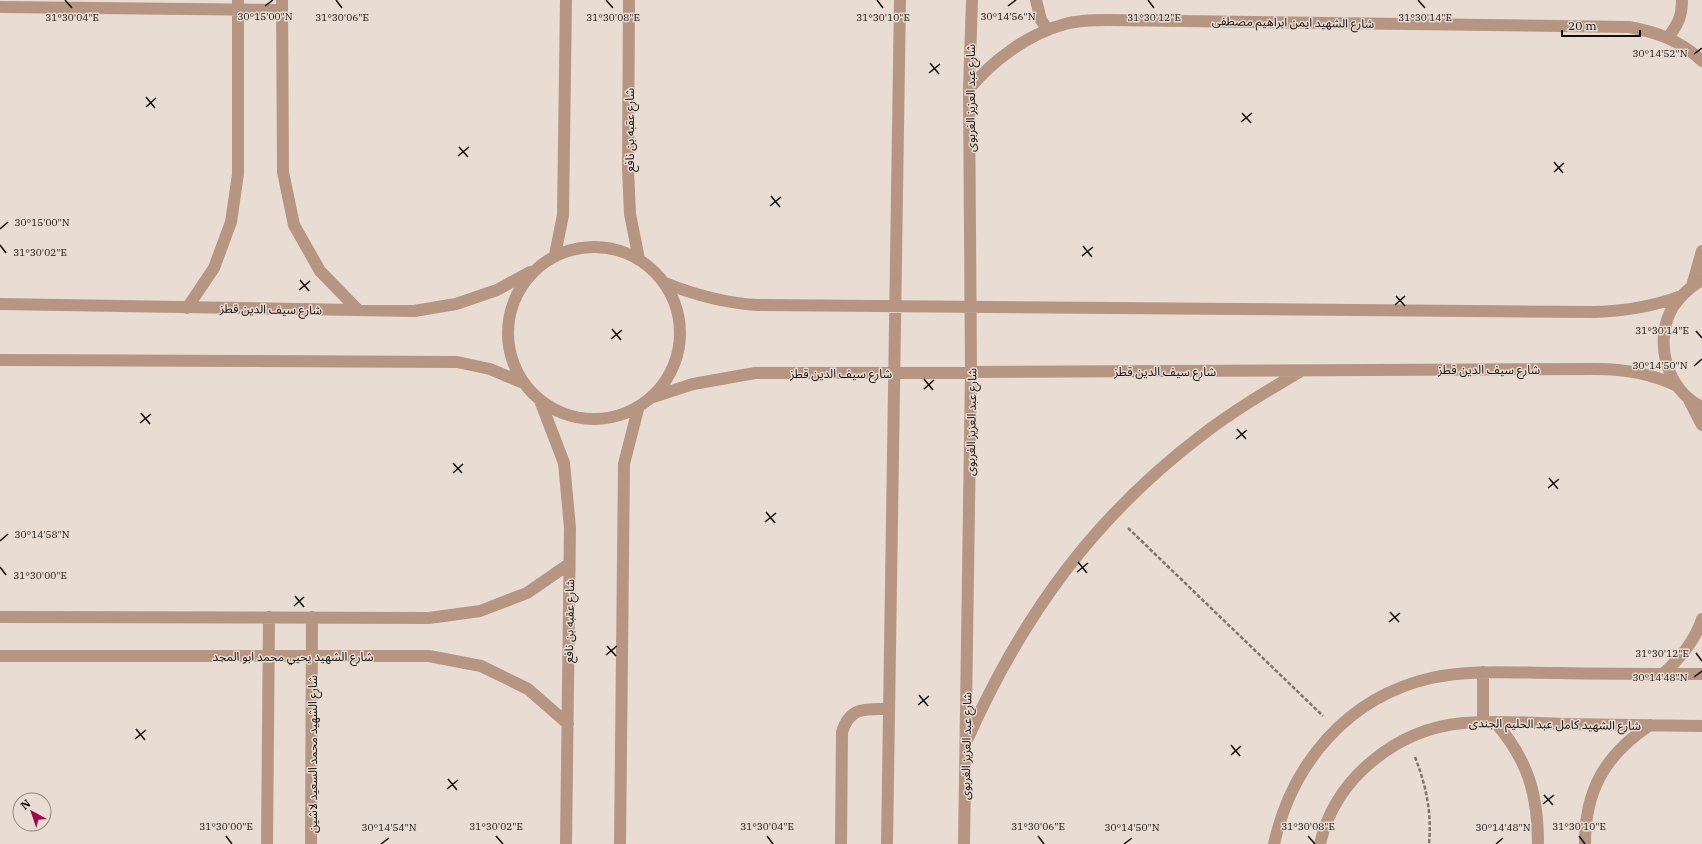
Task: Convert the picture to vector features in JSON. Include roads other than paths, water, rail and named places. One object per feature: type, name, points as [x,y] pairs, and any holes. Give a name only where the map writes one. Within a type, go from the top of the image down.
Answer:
[{"type":"street","points":[[555,256],[563,214],[566,0]]},
{"type":"street","name":"شارع عقبه بن نافع","points":[[629,0],[628,169],[630,214],[639,259]]},
{"type":"street","points":[[887,844],[900,0]]},
{"type":"street","name":"شارع عبد العزيز الغربوى","points":[[964,844],[972,372],[969,89],[972,0]]},
{"type":"street","points":[[1036,0],[1041,20],[1048,30]]},
{"type":"street","points":[[1668,37],[1677,26],[1682,14],[1682,0]]},
{"type":"street","points":[[187,308],[214,268],[231,222],[238,174],[238,5]]},
{"type":"street","points":[[0,7],[282,5],[283,172],[294,225],[320,272],[358,310]]},
{"type":"street","name":"شارع الشهيد ايمن ابراهيم مصطفى","points":[[969,89],[984,71],[1003,56],[1048,30],[1066,24],[1108,20],[1629,27],[1649,30],[1668,37],[1685,47],[1702,61]]},
{"type":"street","points":[[583,247],[612,248],[639,259],[653,269],[665,283],[677,305],[681,330],[678,355],[669,378],[653,398],[638,408],[606,420],[572,418],[542,404],[521,382],[509,354],[507,324],[516,294],[534,270],[555,256],[583,247]]},
{"type":"street","points":[[1702,251],[1697,283],[1681,296],[1667,320],[1664,334],[1666,361],[1678,386],[1688,397],[1702,407]]},
{"type":"street","name":"شارع سيف الدين قطز","points":[[0,304],[414,311],[456,304],[497,290],[534,270]]},
{"type":"street","points":[[665,283],[700,296],[738,304],[896,307],[1595,312],[1636,309],[1681,296]]},
{"type":"street","points":[[0,360],[457,362],[490,369],[521,382]]},
{"type":"street","name":"شارع سيف الدين قطز","points":[[653,398],[693,384],[755,373],[1612,369],[1646,374],[1678,386]]},
{"type":"street","points":[[966,743],[988,693],[1014,644],[1077,554],[1113,514],[1156,472],[1202,434],[1251,400],[1303,370]]},
{"type":"street","points":[[1688,397],[1702,425]]},
{"type":"street","name":"شارع عقبه بن نافع","points":[[542,404],[564,463],[570,528],[566,844]]},
{"type":"street","points":[[620,844],[624,471],[638,408]]},
{"type":"street","points":[[0,617],[429,618],[480,611],[527,593],[569,564]]},
{"type":"street","points":[[256,844],[267,840],[269,617]]},
{"type":"street","name":"شارع الشهيد محمد السعيد لاشين","points":[[311,844],[312,617]]},
{"type":"street","points":[[1663,674],[1679,659],[1692,642],[1702,619]]},
{"type":"street","name":"شارع الشهيد يحيي محمد ابو المجد","points":[[0,656],[429,656],[481,666],[528,689],[568,724]]},
{"type":"street","points":[[1483,672],[1483,722]]},
{"type":"street","points":[[1274,844],[1277,832],[1294,789],[1319,747],[1336,729],[1364,706],[1408,685],[1431,678],[1483,672],[1702,674]]},
{"type":"street","points":[[841,844],[842,732],[845,724],[857,711],[865,709],[889,709]]},
{"type":"street","name":"شارع الشهيد كامل عبد الحليم الجندى","points":[[1320,844],[1339,799],[1369,764],[1387,750],[1406,739],[1444,726],[1483,722],[1702,726]]},
{"type":"street","points":[[1495,722],[1508,737],[1527,770],[1537,807],[1538,844]]},
{"type":"street","points":[[1585,844],[1585,826],[1588,805],[1595,786],[1605,767],[1617,751],[1650,725]]}]
